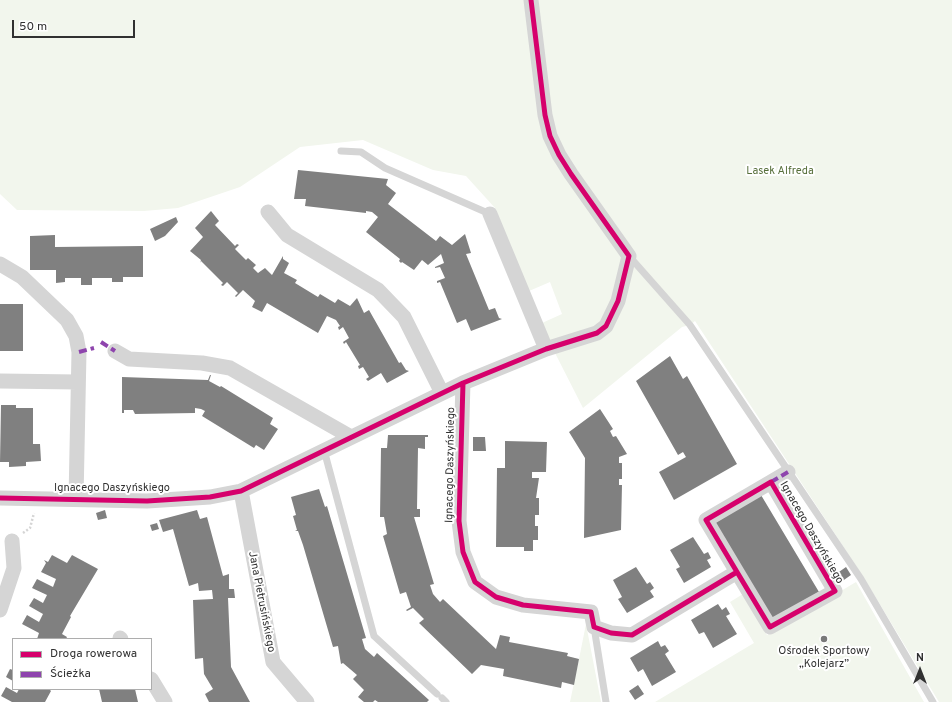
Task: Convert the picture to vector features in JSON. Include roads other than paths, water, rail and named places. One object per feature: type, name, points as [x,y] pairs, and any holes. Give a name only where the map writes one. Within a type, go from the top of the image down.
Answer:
[{"type":"street","points":[[531,0],[545,115],[550,136],[559,155],[571,174],[629,256]]},
{"type":"street","name":"Ignacego Daszyńskiego","points":[[268,212],[287,235],[378,290],[399,311],[404,317],[442,393]]},
{"type":"street","points":[[490,214],[546,349]]},
{"type":"street","name":"Ignacego Daszyńskiego","points":[[0,498],[147,501],[210,497],[241,491],[463,383],[546,349],[597,333],[606,326],[618,301],[629,256]]},
{"type":"street","points":[[0,264],[22,277],[67,320],[76,336],[79,352],[76,499]]},
{"type":"street","points":[[116,351],[129,359],[202,363],[230,368],[351,437]]},
{"type":"street","points":[[0,381],[78,382]]},
{"type":"street","name":"Ignacego Daszyńskiego","points":[[463,383],[459,521],[463,552],[475,582],[496,597],[522,605],[591,612],[594,627]]},
{"type":"street","name":"Ignacego Daszyńskiego","points":[[770,482],[835,591],[770,627],[706,520],[770,482],[788,472]]},
{"type":"street","name":"Jana Pietrusińskiego","points":[[241,491],[273,662],[307,702]]},
{"type":"street","points":[[0,610],[14,568],[12,542]]},
{"type":"street","points":[[594,627],[611,634],[632,635],[737,572]]},
{"type":"street","points":[[152,681],[165,702]]},
{"type":"lane","points":[[341,151],[361,152],[385,168],[490,214]]},
{"type":"lane","points":[[629,256],[690,325],[861,579],[933,702]]},
{"type":"lane","points":[[324,450],[374,636],[442,698]]},
{"type":"lane","name":"Ignacego Daszyńskiego","points":[[594,627],[606,702]]},
{"type":"place","name":"Ośrodek Sportowy „Kolejarz”","points":[[824,639]]},
{"type":"park label","name":"Lasek Alfreda","points":[[780,172]]}]
